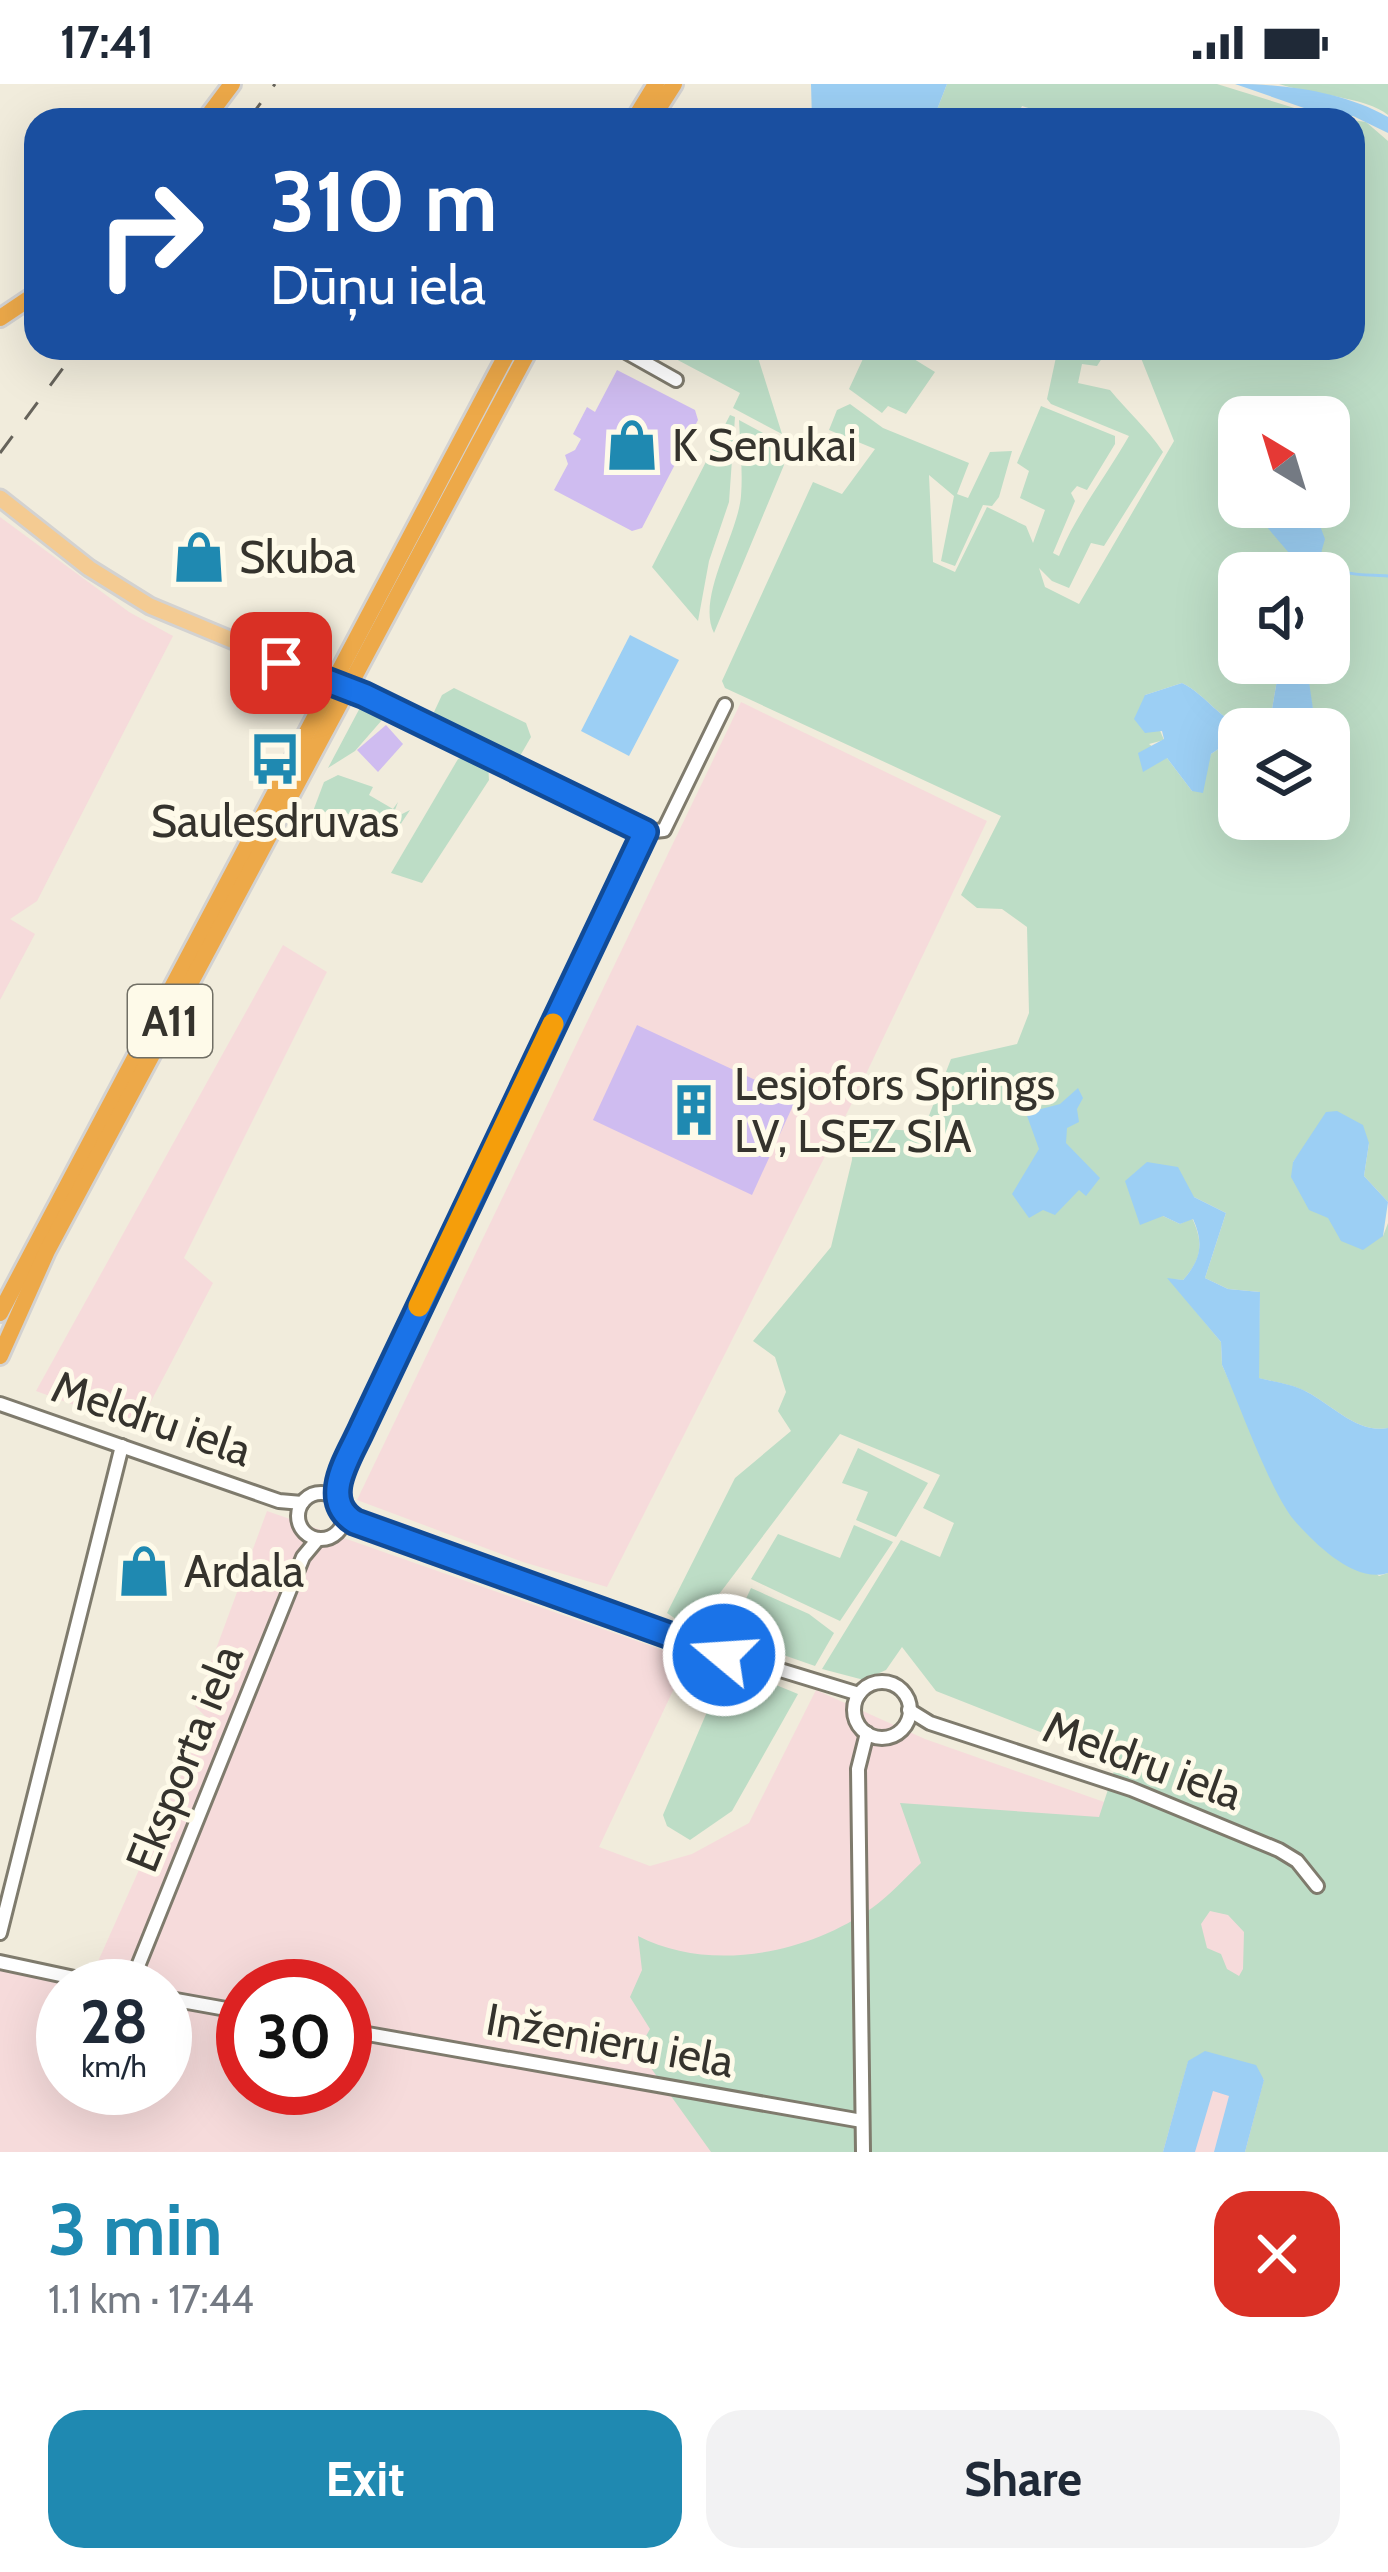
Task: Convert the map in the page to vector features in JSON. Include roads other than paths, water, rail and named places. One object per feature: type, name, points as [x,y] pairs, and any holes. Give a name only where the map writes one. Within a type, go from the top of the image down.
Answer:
[{"type":"highway","name":"A11","points":[[0,1356],[47,1252],[504,360]]},
{"type":"highway","name":"A11","points":[[0,1313],[339,685],[523,360]]},
{"type":"main road","points":[[0,498],[89,568],[150,606],[339,685]]},
{"type":"street","points":[[640,360],[676,380]]},
{"type":"street","points":[[339,685],[645,832],[664,830],[725,705]]},
{"type":"street","points":[[342,1521],[337,1499],[340,1477],[645,832]]},
{"type":"street","name":"Meldru iela","points":[[0,1404],[280,1501],[318,1539]]},
{"type":"street","points":[[0,1933],[122,1446]]},
{"type":"street","name":"Meldru iela","points":[[301,1517],[340,1477]]},
{"type":"street","points":[[322,1493],[337,1499]]},
{"type":"street","name":"Eksporta iela","points":[[301,1517],[303,1557]]},
{"type":"street","points":[[318,1539],[342,1521],[367,1526],[649,1630],[857,1699]]},
{"type":"street","name":"Eksporta iela","points":[[141,1959],[303,1557],[318,1539]]},
{"type":"street","points":[[887,1682],[902,1691],[908,1715],[894,1735],[872,1735],[857,1723],[857,1699],[870,1684],[887,1682]]},
{"type":"street","name":"Meldru iela","points":[[908,1715],[1131,1789],[1279,1850],[1297,1861],[1317,1886]]},
{"type":"street","points":[[863,2152],[858,1769],[872,1735]]},
{"type":"street","points":[[0,1962],[36,1970]]},
{"type":"street","name":"Inženieru iela","points":[[372,2035],[862,2121]]},
{"type":"water","points":[[811,84],[947,84],[938,108],[812,108]]},
{"type":"water","points":[[1235,84],[1294,88],[1353,101],[1388,117],[1388,133],[1365,122],[1365,108],[1304,108]]},
{"type":"water","points":[[1268,528],[1321,528],[1325,539],[1321,552],[1288,552]]},
{"type":"water","points":[[630,635],[679,660],[629,756],[581,731]]},
{"type":"water","points":[[1182,683],[1218,710],[1218,749],[1211,754],[1203,793],[1192,791],[1167,758],[1143,772],[1138,753],[1164,739],[1162,731],[1145,733],[1134,719],[1145,695]]},
{"type":"water","points":[[1276,684],[1309,684],[1313,708],[1272,708]]},
{"type":"water","points":[[1078,1088],[1083,1098],[1077,1109],[1079,1122],[1067,1128],[1066,1143],[1100,1178],[1086,1196],[1079,1190],[1055,1215],[1043,1210],[1029,1218],[1012,1194],[1039,1149],[1026,1113],[1060,1104]]},
{"type":"water","points":[[1337,1111],[1363,1125],[1369,1143],[1364,1176],[1388,1202],[1383,1236],[1363,1250],[1341,1241],[1328,1218],[1309,1210],[1291,1177],[1293,1162],[1326,1112]]},
{"type":"water","points":[[1147,1162],[1178,1167],[1194,1197],[1226,1213],[1205,1278],[1228,1289],[1260,1292],[1259,1378],[1302,1389],[1366,1427],[1388,1428],[1388,1573],[1362,1573],[1336,1559],[1285,1507],[1222,1365],[1221,1342],[1167,1278],[1183,1280],[1194,1265],[1199,1236],[1193,1219],[1180,1224],[1163,1216],[1140,1225],[1125,1181]]},
{"type":"water","points":[[1205,2051],[1256,2065],[1264,2080],[1245,2152],[1214,2152],[1229,2096],[1213,2091],[1195,2152],[1163,2152],[1188,2061]]},
{"type":"waterway","points":[[1350,573],[1388,576]]},
{"type":"railway","points":[[257,108],[275,84]]},
{"type":"railway","points":[[0,453],[69,360]]},
{"type":"place","name":"K Senukai","points":[[632,445]]},
{"type":"place","name":"Skuba","points":[[199,557]]},
{"type":"place","name":"Saulesdruvas","points":[[275,759]]},
{"type":"place","name":"Lesjofors Springs LV, LSEZ SIA","points":[[694,1110]]},
{"type":"place","name":"Ardala","points":[[144,1571]]}]
